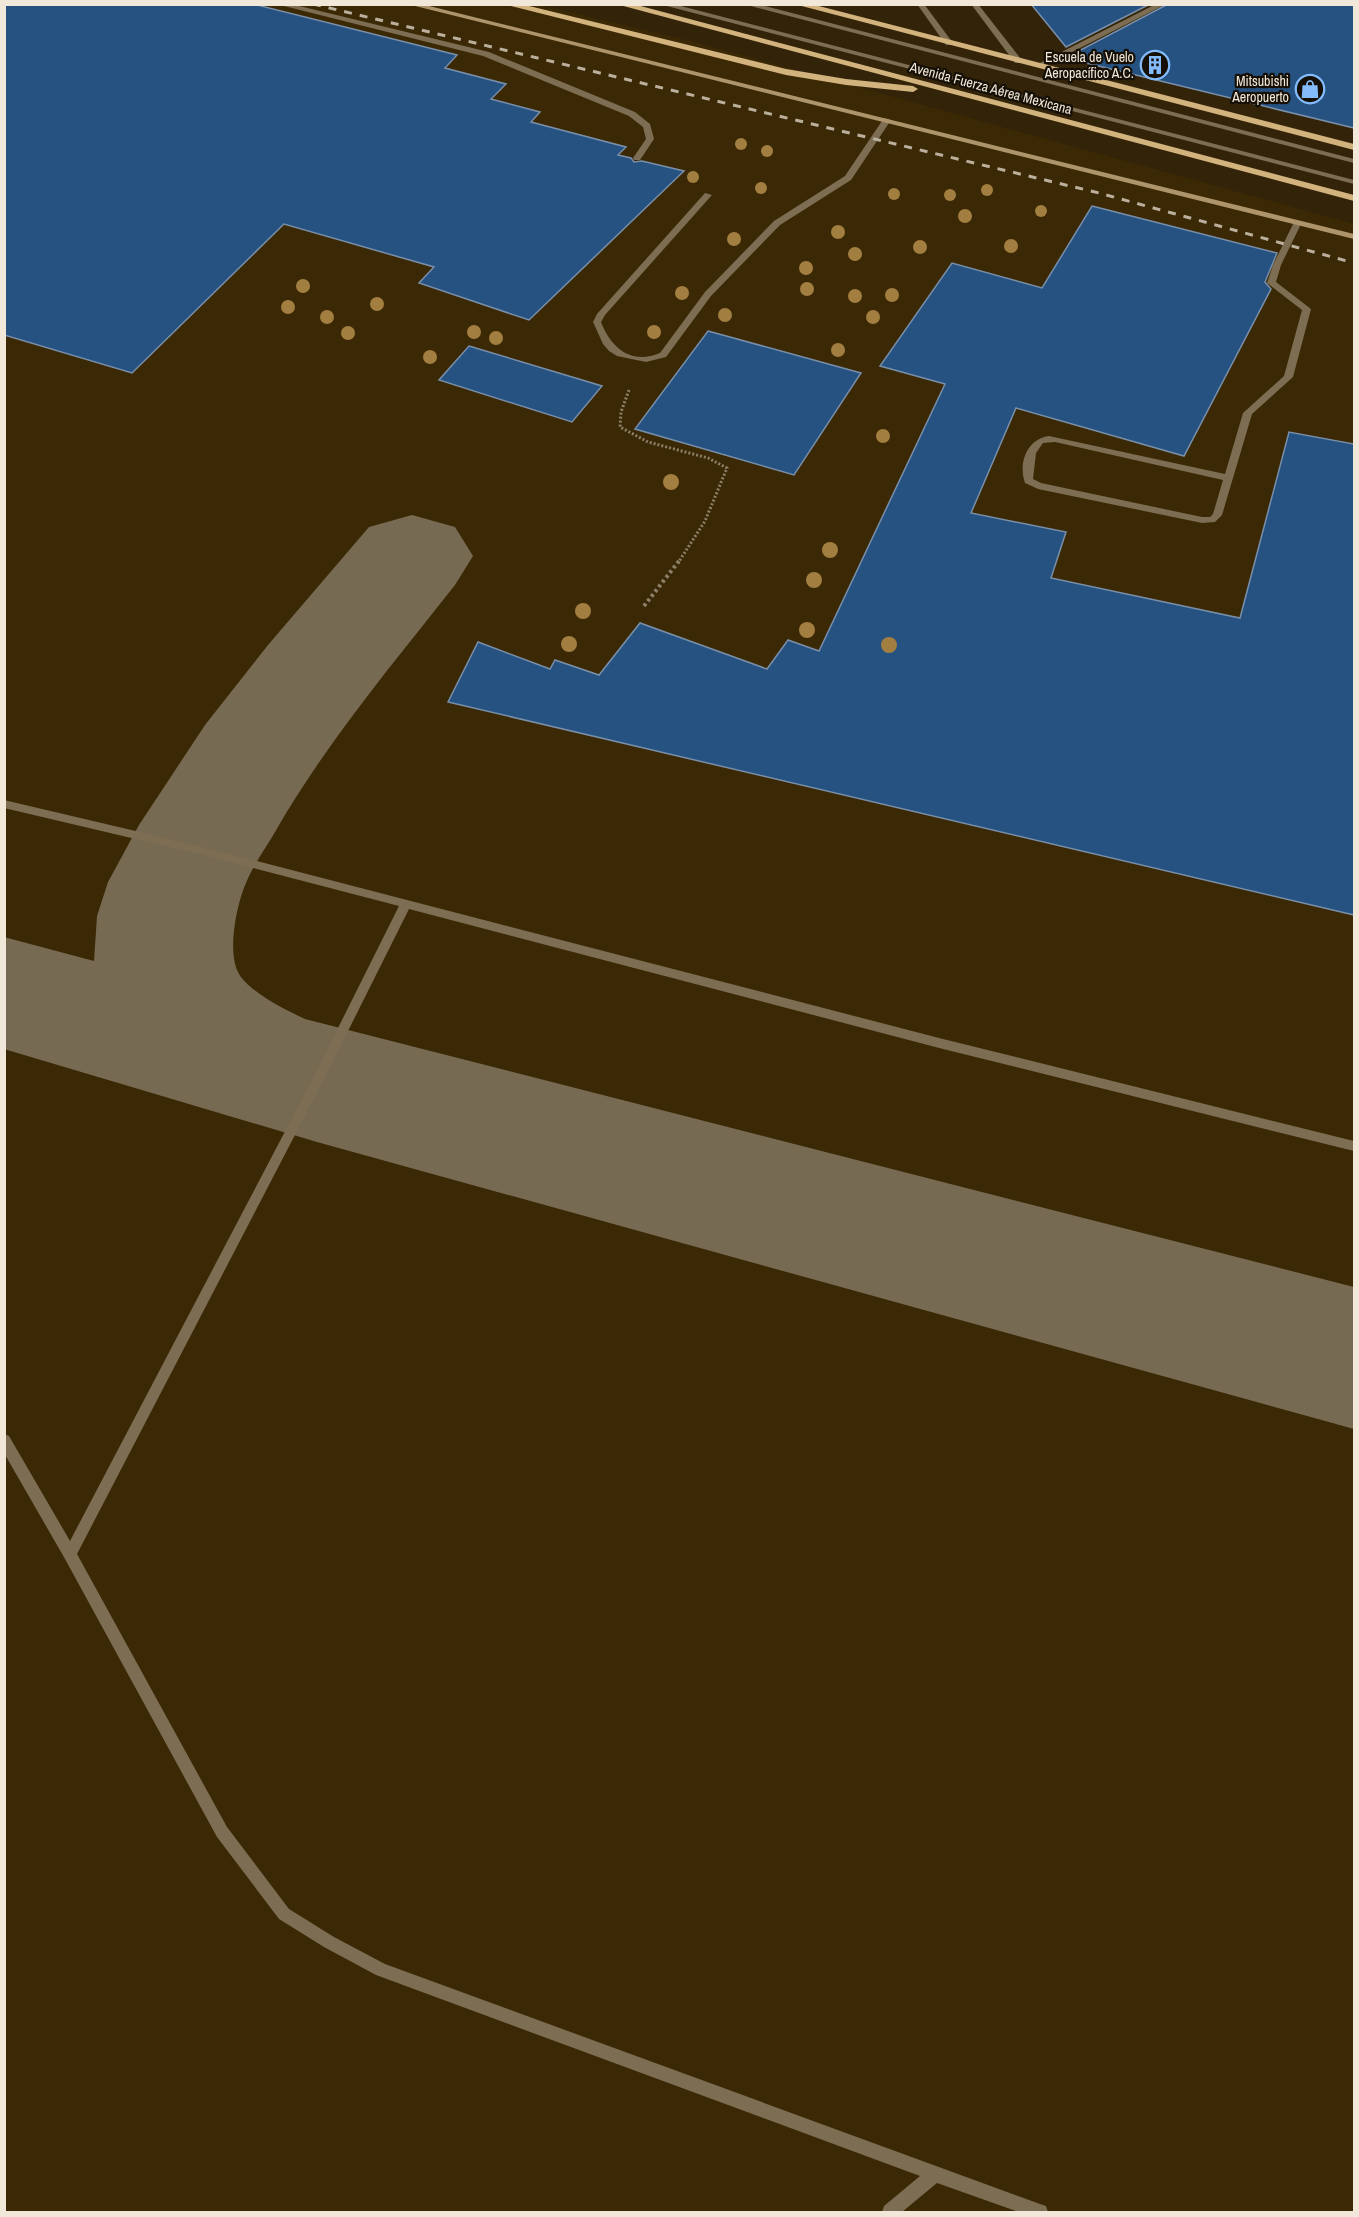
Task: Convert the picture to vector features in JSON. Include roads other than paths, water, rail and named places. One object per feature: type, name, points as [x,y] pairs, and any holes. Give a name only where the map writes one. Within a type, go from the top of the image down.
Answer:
[{"type":"main road","points":[[507,4],[786,72],[846,82],[961,93]]},
{"type":"main road","name":"Avenida Fuerza Aérea Mexicana","points":[[620,4],[1354,198]]},
{"type":"main road","name":"Avenida Fuerza Aérea Mexicana","points":[[798,4],[1354,147]]},
{"type":"street","points":[[279,4],[486,54],[632,114],[647,126],[650,139],[637,158]]},
{"type":"street","points":[[410,4],[1354,237]]},
{"type":"street","points":[[662,4],[1354,182]]},
{"type":"street","points":[[746,4],[1354,161]]},
{"type":"street","points":[[920,4],[949,43]]},
{"type":"street","points":[[974,4],[1018,61]]},
{"type":"street","points":[[1038,66],[1163,4]]},
{"type":"street","points":[[708,195],[601,314],[597,322],[614,351],[642,359],[654,359],[663,355],[708,294],[777,223],[848,178],[887,120]]},
{"type":"street","points":[[1229,478],[1055,439],[1042,440],[1034,446],[1027,473],[1028,481],[1038,486],[1202,520],[1212,520],[1217,515],[1229,478],[1248,413],[1288,377],[1307,309],[1271,283],[1298,222]]},
{"type":"street","points":[[4,804],[195,849],[943,1044],[1354,1146]]},
{"type":"street","points":[[70,1554],[312,1093],[406,904]]},
{"type":"street","points":[[4,1440],[70,1554],[222,1832],[284,1914],[381,1970],[1040,2212]]},
{"type":"street","points":[[890,2212],[935,2175]]},
{"type":"railway","points":[[313,4],[1099,193],[1354,263]]},
{"type":"place","name":"Escuela de Vuelo Aeropacífico A.C.","points":[[1155,65]]},
{"type":"place","name":"Mitsubishi Aeropuerto","points":[[1310,89]]}]
